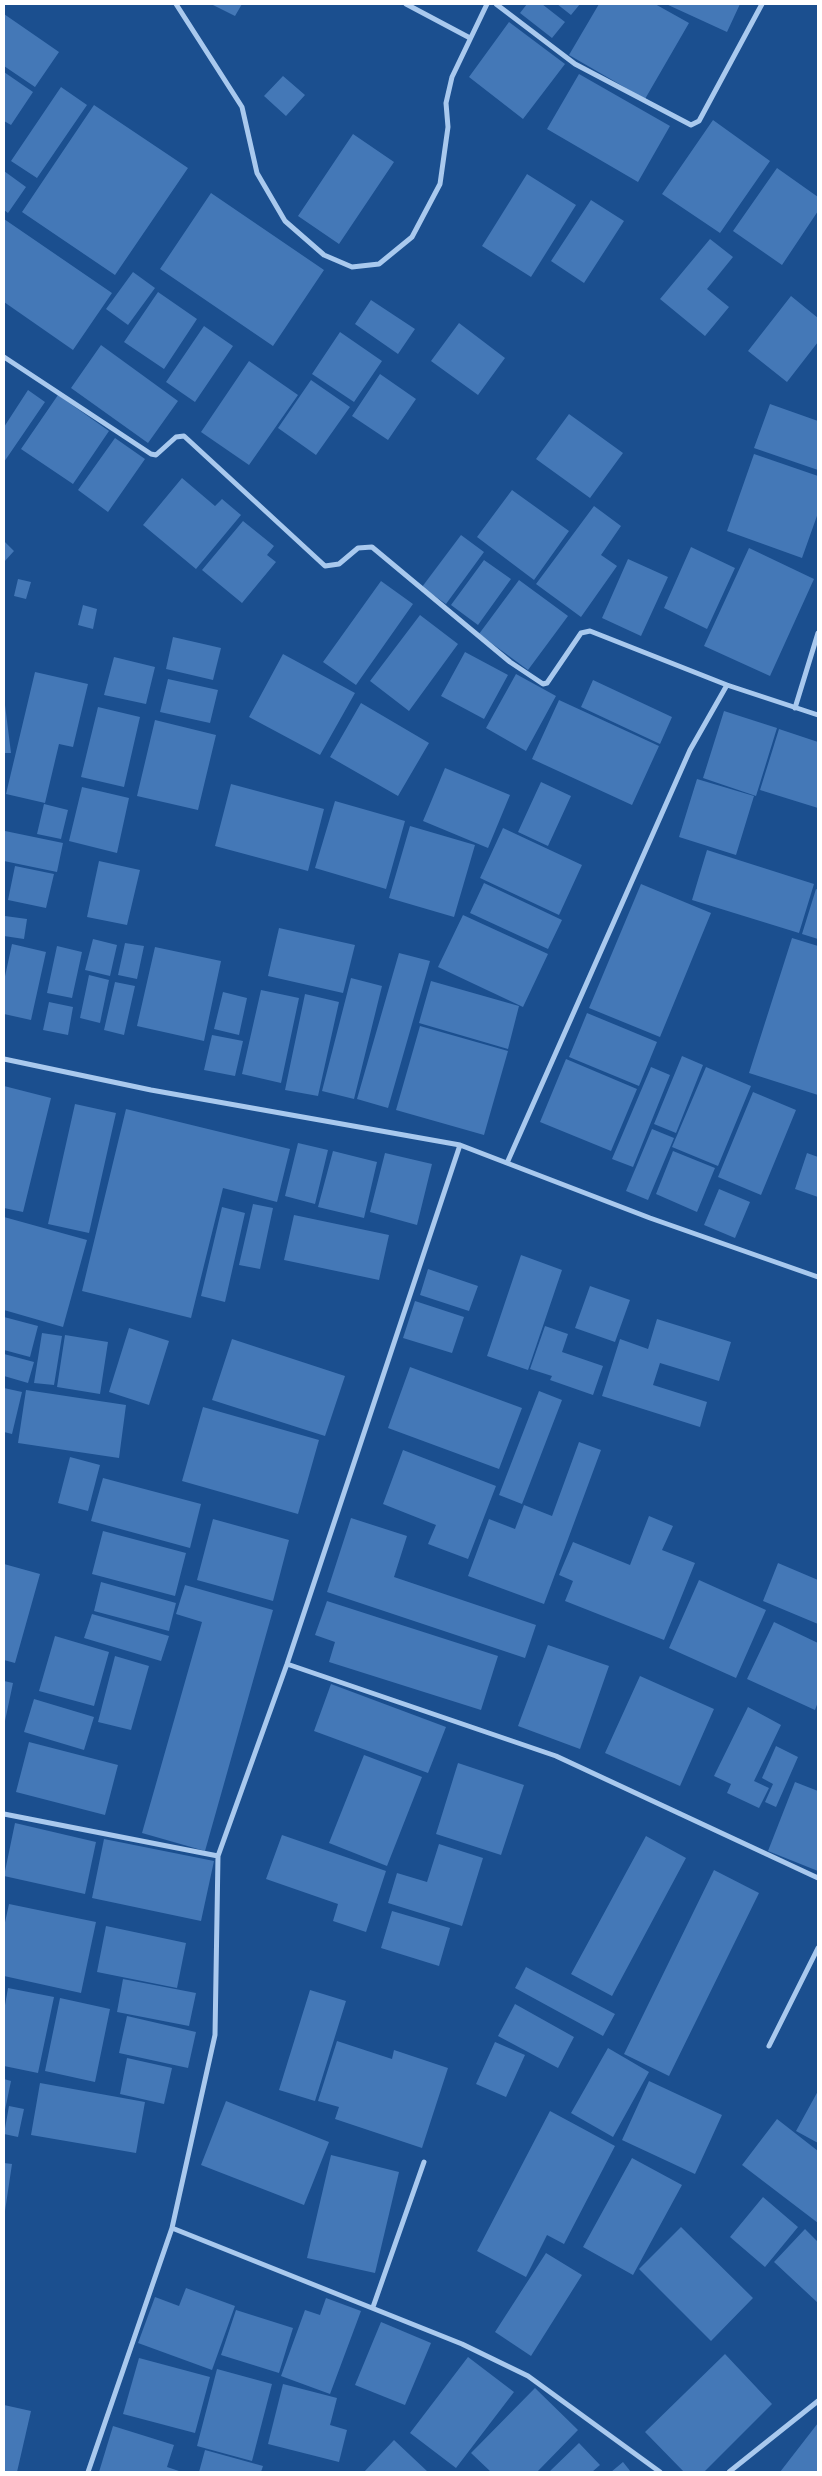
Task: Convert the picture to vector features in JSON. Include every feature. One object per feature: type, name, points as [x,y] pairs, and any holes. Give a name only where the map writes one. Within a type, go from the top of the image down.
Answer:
[{"type":"street","points":[[176,4],[242,107],[257,173],[286,221],[324,255],[352,267],[379,264],[412,237],[440,184],[448,127],[446,103],[452,77],[487,4]]},
{"type":"street","points":[[406,4],[470,38]]},
{"type":"street","points":[[496,4],[576,64],[691,125],[699,121],[762,4]]},
{"type":"street","points":[[4,357],[151,454],[156,455],[176,437],[184,436],[325,566],[339,564],[358,548],[372,546],[510,662],[543,684],[547,683],[581,633],[590,631],[727,685],[818,715]]},
{"type":"street","points":[[795,708],[818,633]]},
{"type":"street","points":[[507,1162],[690,750],[727,685]]},
{"type":"street","points":[[4,1059],[151,1090],[460,1145],[650,1218],[818,1277]]},
{"type":"street","points":[[88,2472],[172,2228],[215,2035],[218,1856],[287,1664],[460,1145]]},
{"type":"street","points":[[287,1664],[556,1756],[818,1878]]},
{"type":"street","points":[[4,1814],[218,1856]]},
{"type":"street","points":[[769,2046],[818,1948]]},
{"type":"street","points":[[373,2307],[424,2162]]},
{"type":"street","points":[[172,2228],[373,2307],[462,2344],[528,2376],[660,2472]]},
{"type":"street","points":[[729,2472],[818,2401]]},
{"type":"building","points":[[211,4],[242,4],[235,16]]},
{"type":"building","points":[[527,4],[542,4],[565,22],[552,38],[520,13]]},
{"type":"building","points":[[557,4],[580,4],[571,15]]},
{"type":"building","points":[[599,4],[655,4],[689,23],[645,99],[569,55]]},
{"type":"building","points":[[666,4],[740,4],[727,32]]},
{"type":"building","points":[[4,14],[59,52],[35,87],[4,66]]},
{"type":"building","points":[[509,22],[565,64],[523,119],[469,77]]},
{"type":"building","points":[[4,72],[33,92],[11,125],[4,121]]},
{"type":"building","points":[[579,74],[670,126],[638,182],[547,129]]},
{"type":"building","points":[[283,76],[305,95],[286,116],[264,96]]},
{"type":"building","points":[[61,87],[87,105],[37,178],[11,161]]},
{"type":"building","points":[[94,105],[188,168],[115,275],[22,212]]},
{"type":"building","points":[[713,120],[770,161],[720,233],[662,194]]},
{"type":"building","points":[[353,134],[394,162],[339,244],[298,216]]},
{"type":"building","points":[[777,168],[818,197],[818,211],[782,265],[733,231]]},
{"type":"building","points":[[4,171],[26,187],[8,213],[4,210]]},
{"type":"building","points":[[527,174],[576,205],[531,277],[482,246]]},
{"type":"building","points":[[211,193],[324,270],[273,346],[160,269]]},
{"type":"building","points":[[591,200],[624,221],[584,283],[551,261]]},
{"type":"building","points":[[4,219],[112,293],[73,350],[4,302]]},
{"type":"building","points":[[710,239],[733,257],[707,289],[729,307],[705,336],[660,299]]},
{"type":"building","points":[[133,272],[155,288],[128,325],[106,309]]},
{"type":"building","points":[[158,292],[197,319],[164,369],[124,342]]},
{"type":"building","points":[[791,296],[818,318],[818,342],[787,382],[748,351]]},
{"type":"building","points":[[371,300],[415,329],[398,354],[355,324]]},
{"type":"building","points":[[459,323],[505,358],[478,395],[431,361]]},
{"type":"building","points":[[204,326],[233,346],[195,402],[166,382]]},
{"type":"building","points":[[340,332],[382,361],[354,402],[312,374]]},
{"type":"building","points":[[101,345],[178,401],[148,443],[71,388]]},
{"type":"building","points":[[249,361],[298,395],[249,465],[201,432]]},
{"type":"building","points":[[380,374],[416,399],[388,440],[352,416]]},
{"type":"building","points":[[311,380],[350,407],[316,455],[278,428]]},
{"type":"building","points":[[28,390],[45,402],[4,462],[4,427]]},
{"type":"building","points":[[58,395],[109,431],[73,484],[21,449]]},
{"type":"building","points":[[770,404],[818,421],[818,470],[754,448]]},
{"type":"building","points":[[569,414],[623,453],[590,498],[536,459]]},
{"type":"building","points":[[115,438],[145,459],[108,512],[78,490]]},
{"type":"building","points":[[754,454],[818,476],[818,513],[802,558],[727,531]]},
{"type":"building","points":[[182,478],[215,506],[222,499],[241,515],[196,569],[143,525]]},
{"type":"building","points":[[512,490],[569,531],[534,580],[477,537]]},
{"type":"building","points":[[594,506],[621,526],[601,555],[617,566],[581,617],[536,584]]},
{"type":"building","points":[[243,521],[274,546],[267,555],[276,562],[242,603],[202,570]]},
{"type":"building","points":[[461,535],[484,552],[446,604],[422,587]]},
{"type":"building","points":[[4,541],[14,551],[4,562]]},
{"type":"building","points":[[691,547],[735,568],[707,629],[664,608]]},
{"type":"building","points":[[749,548],[814,579],[770,676],[704,646]]},
{"type":"building","points":[[628,559],[668,577],[641,636],[602,618]]},
{"type":"building","points":[[484,560],[511,579],[478,625],[451,605]]},
{"type":"building","points":[[18,579],[31,582],[26,599],[14,596]]},
{"type":"building","points":[[519,580],[568,616],[528,670],[479,634]]},
{"type":"building","points":[[381,581],[413,604],[356,685],[323,662]]},
{"type":"building","points":[[83,605],[97,609],[93,629],[78,625]]},
{"type":"building","points":[[420,615],[458,644],[409,711],[370,681]]},
{"type":"building","points":[[173,637],[221,648],[213,680],[166,669]]},
{"type":"building","points":[[465,652],[508,675],[484,719],[441,696]]},
{"type":"building","points":[[283,654],[355,693],[320,755],[249,717]]},
{"type":"building","points":[[114,657],[155,667],[146,704],[104,695]]},
{"type":"building","points":[[35,672],[88,684],[73,747],[59,744],[45,803],[6,794]]},
{"type":"building","points":[[516,674],[556,696],[526,751],[486,728]]},
{"type":"building","points":[[168,679],[218,690],[210,723],[160,712]]},
{"type":"building","points":[[593,680],[672,717],[660,744],[581,707]]},
{"type":"building","points":[[4,697],[11,753],[4,753]]},
{"type":"building","points":[[559,700],[659,746],[632,805],[532,759]]},
{"type":"building","points":[[361,703],[429,743],[398,796],[330,757]]},
{"type":"building","points":[[98,707],[140,717],[124,787],[81,777]]},
{"type":"building","points":[[724,711],[777,728],[756,796],[703,778]]},
{"type":"building","points":[[155,720],[216,735],[198,810],[137,796]]},
{"type":"building","points":[[779,729],[818,742],[818,808],[760,790]]},
{"type":"building","points":[[445,768],[510,795],[488,848],[423,821]]},
{"type":"building","points":[[697,779],[754,796],[736,855],[679,837]]},
{"type":"building","points":[[541,782],[571,796],[548,846],[518,832]]},
{"type":"building","points":[[231,784],[324,809],[308,871],[215,846]]},
{"type":"building","points":[[82,787],[129,798],[117,853],[69,841]]},
{"type":"building","points":[[335,801],[405,821],[386,889],[315,868]]},
{"type":"building","points":[[44,804],[68,810],[61,839],[37,834]]},
{"type":"building","points":[[410,826],[475,845],[454,917],[389,898]]},
{"type":"building","points":[[503,828],[582,865],[559,915],[480,878]]},
{"type":"building","points":[[5,831],[63,843],[57,872],[4,861]]},
{"type":"building","points":[[707,850],[814,884],[799,933],[692,900]]},
{"type":"building","points":[[99,861],[140,870],[127,925],[87,917]]},
{"type":"building","points":[[15,866],[54,874],[46,908],[8,900]]},
{"type":"building","points":[[484,883],[562,920],[548,949],[470,913]]},
{"type":"building","points":[[641,884],[711,913],[660,1037],[589,1008]]},
{"type":"building","points":[[816,889],[818,890],[818,939],[802,934]]},
{"type":"building","points":[[463,915],[548,954],[523,1007],[438,967]]},
{"type":"building","points":[[5,916],[27,919],[24,939],[4,936]]},
{"type":"building","points":[[279,928],[355,945],[343,993],[268,976]]},
{"type":"building","points":[[792,938],[818,946],[818,1095],[749,1073]]},
{"type":"building","points":[[93,939],[117,945],[110,976],[85,970]]},
{"type":"building","points":[[125,943],[144,946],[137,979],[118,975]]},
{"type":"building","points":[[12,944],[46,952],[31,1020],[4,1014],[4,981]]},
{"type":"building","points":[[57,946],[82,952],[72,998],[47,993]]},
{"type":"building","points":[[155,947],[221,961],[204,1041],[137,1026]]},
{"type":"building","points":[[399,953],[430,961],[388,1108],[357,1099]]},
{"type":"building","points":[[89,975],[109,980],[100,1023],[80,1018]]},
{"type":"building","points":[[351,978],[382,986],[354,1099],[322,1091]]},
{"type":"building","points":[[431,981],[519,1006],[508,1049],[419,1023]]},
{"type":"building","points":[[115,982],[135,986],[124,1035],[104,1030]]},
{"type":"building","points":[[261,990],[299,998],[281,1083],[242,1074]]},
{"type":"building","points":[[223,992],[247,998],[239,1035],[214,1029]]},
{"type":"building","points":[[305,994],[339,1002],[318,1096],[285,1090]]},
{"type":"building","points":[[49,1002],[73,1007],[68,1035],[43,1030]]},
{"type":"building","points":[[587,1013],[657,1042],[639,1086],[569,1057]]},
{"type":"building","points":[[420,1026],[508,1051],[484,1135],[396,1110]]},
{"type":"building","points":[[212,1035],[243,1041],[235,1076],[204,1070]]},
{"type":"building","points":[[682,1056],[703,1065],[676,1133],[654,1124]]},
{"type":"building","points":[[566,1059],[637,1089],[611,1151],[540,1122]]},
{"type":"building","points":[[651,1067],[670,1075],[633,1167],[612,1159]]},
{"type":"building","points":[[706,1067],[751,1086],[718,1166],[672,1147]]},
{"type":"building","points":[[4,1086],[51,1098],[23,1212],[4,1208]]},
{"type":"building","points":[[753,1092],[796,1110],[761,1195],[718,1177]]},
{"type":"building","points":[[75,1104],[116,1113],[89,1233],[48,1224]]},
{"type":"building","points":[[126,1109],[290,1149],[277,1202],[223,1188],[191,1318],[82,1291]]},
{"type":"building","points":[[652,1129],[674,1138],[648,1200],[626,1191]]},
{"type":"building","points":[[298,1143],[328,1150],[315,1204],[285,1196]]},
{"type":"building","points":[[333,1151],[377,1162],[364,1218],[318,1207]]},
{"type":"building","points":[[673,1151],[715,1168],[697,1212],[656,1194]]},
{"type":"building","points":[[385,1153],[432,1164],[417,1225],[370,1212]]},
{"type":"building","points":[[807,1153],[818,1157],[818,1197],[795,1189]]},
{"type":"building","points":[[719,1189],[750,1202],[735,1238],[704,1225]]},
{"type":"building","points":[[253,1204],[273,1208],[260,1269],[239,1265]]},
{"type":"building","points":[[222,1207],[245,1213],[225,1302],[201,1296]]},
{"type":"building","points":[[294,1215],[389,1235],[379,1280],[284,1260]]},
{"type":"building","points":[[4,1217],[87,1240],[63,1327],[4,1310]]},
{"type":"building","points":[[521,1255],[562,1270],[528,1370],[487,1356]]},
{"type":"building","points":[[428,1269],[478,1286],[469,1311],[420,1295]]},
{"type":"building","points":[[590,1286],[630,1300],[615,1342],[575,1328]]},
{"type":"building","points":[[415,1301],[464,1317],[452,1353],[403,1338]]},
{"type":"building","points":[[4,1317],[38,1326],[30,1357],[4,1350]]},
{"type":"building","points":[[657,1319],[731,1342],[719,1381],[660,1363],[653,1385],[707,1402],[700,1427],[602,1396],[620,1339],[648,1349]]},
{"type":"building","points":[[545,1326],[568,1334],[562,1352],[603,1366],[593,1395],[550,1380],[552,1376],[530,1369]]},
{"type":"building","points":[[129,1328],[169,1341],[149,1405],[109,1392]]},
{"type":"building","points":[[42,1333],[62,1336],[54,1385],[34,1383]]},
{"type":"building","points":[[65,1335],[108,1342],[100,1394],[57,1387]]},
{"type":"building","points":[[232,1339],[345,1376],[325,1436],[212,1400]]},
{"type":"building","points":[[4,1354],[34,1362],[28,1383],[4,1376]]},
{"type":"building","points":[[410,1367],[522,1408],[499,1469],[388,1428]]},
{"type":"building","points":[[4,1388],[22,1392],[12,1434],[4,1432]]},
{"type":"building","points":[[26,1390],[126,1405],[119,1458],[18,1443]]},
{"type":"building","points":[[539,1391],[562,1400],[522,1504],[499,1495]]},
{"type":"building","points":[[203,1407],[319,1440],[298,1514],[182,1481]]},
{"type":"building","points":[[579,1442],[601,1450],[544,1604],[468,1576],[489,1519],[515,1529],[524,1505],[552,1516]]},
{"type":"building","points":[[403,1450],[496,1486],[468,1559],[428,1544],[436,1525],[383,1504]]},
{"type":"building","points":[[70,1457],[100,1465],[88,1511],[58,1503]]},
{"type":"building","points":[[103,1478],[201,1504],[190,1548],[91,1521]]},
{"type":"building","points":[[649,1516],[673,1526],[662,1550],[695,1563],[664,1640],[565,1601],[573,1581],[559,1575],[573,1542],[630,1565]]},
{"type":"building","points":[[351,1518],[407,1536],[394,1577],[536,1625],[525,1658],[327,1592]]},
{"type":"building","points":[[213,1519],[289,1540],[273,1601],[197,1580]]},
{"type":"building","points":[[103,1531],[186,1553],[175,1596],[92,1574]]},
{"type":"building","points":[[778,1563],[818,1580],[818,1624],[763,1601]]},
{"type":"building","points":[[4,1564],[40,1574],[15,1663],[4,1660]]},
{"type":"building","points":[[699,1580],[766,1610],[736,1678],[669,1648]]},
{"type":"building","points":[[101,1582],[176,1603],[169,1631],[94,1611]]},
{"type":"building","points":[[185,1585],[273,1610],[205,1851],[142,1833],[202,1622],[176,1614]]},
{"type":"building","points":[[327,1601],[498,1656],[481,1710],[329,1662],[335,1642],[315,1635]]},
{"type":"building","points":[[92,1614],[169,1636],[161,1661],[84,1638]]},
{"type":"building","points":[[774,1622],[818,1643],[818,1702],[815,1710],[747,1679]]},
{"type":"building","points":[[55,1636],[109,1652],[94,1706],[39,1691]]},
{"type":"building","points":[[548,1645],[609,1666],[580,1749],[518,1726]]},
{"type":"building","points":[[115,1656],[149,1666],[131,1730],[98,1722]]},
{"type":"building","points":[[640,1676],[714,1709],[680,1786],[605,1753]]},
{"type":"building","points":[[4,1681],[13,1683],[5,1721],[4,1721]]},
{"type":"building","points":[[331,1684],[446,1727],[428,1773],[314,1731]]},
{"type":"building","points":[[34,1699],[94,1717],[84,1750],[24,1732]]},
{"type":"building","points":[[748,1707],[781,1725],[754,1781],[769,1788],[759,1808],[727,1793],[731,1784],[714,1776]]},
{"type":"building","points":[[29,1742],[118,1765],[105,1815],[16,1792]]},
{"type":"building","points":[[776,1746],[798,1757],[776,1807],[765,1802],[773,1784],[762,1778]]},
{"type":"building","points":[[364,1755],[422,1777],[387,1866],[329,1843]]},
{"type":"building","points":[[458,1763],[524,1785],[501,1855],[436,1834]]},
{"type":"building","points":[[795,1782],[818,1791],[818,1871],[768,1851]]},
{"type":"building","points":[[15,1823],[96,1842],[85,1894],[4,1876]]},
{"type":"building","points":[[282,1835],[386,1871],[366,1932],[333,1921],[338,1904],[266,1879]]},
{"type":"building","points":[[646,1836],[686,1858],[612,1996],[571,1974]]},
{"type":"building","points":[[104,1839],[214,1861],[201,1921],[92,1898]]},
{"type":"building","points":[[439,1844],[483,1858],[462,1926],[388,1903],[397,1873],[427,1882]]},
{"type":"building","points":[[714,1870],[759,1893],[669,2076],[624,2054]]},
{"type":"building","points":[[9,1904],[96,1922],[81,1993],[4,1976],[4,1927]]},
{"type":"building","points":[[392,1911],[450,1928],[439,1966],[381,1948]]},
{"type":"building","points":[[106,1926],[186,1943],[177,1988],[97,1972]]},
{"type":"building","points":[[526,1967],[615,2014],[603,2036],[515,1988]]},
{"type":"building","points":[[123,1979],[196,1993],[189,2026],[117,2012]]},
{"type":"building","points":[[8,1988],[54,1997],[38,2073],[4,2066],[4,2011]]},
{"type":"building","points":[[310,1990],[346,2001],[315,2101],[279,2090]]},
{"type":"building","points":[[60,1998],[110,2009],[95,2082],[45,2071]]},
{"type":"building","points":[[515,2004],[574,2037],[558,2068],[498,2036]]},
{"type":"building","points":[[127,2016],[196,2032],[188,2068],[119,2053]]},
{"type":"building","points":[[337,2041],[392,2059],[394,2050],[448,2068],[422,2148],[335,2119],[339,2107],[318,2101]]},
{"type":"building","points":[[495,2042],[525,2055],[506,2097],[476,2084]]},
{"type":"building","points":[[608,2048],[649,2072],[613,2137],[571,2113]]},
{"type":"building","points":[[127,2058],[172,2068],[164,2104],[120,2094]]},
{"type":"building","points":[[4,2079],[11,2081],[5,2110],[4,2110]]},
{"type":"building","points":[[649,2081],[722,2115],[695,2174],[622,2140]]},
{"type":"building","points":[[40,2083],[145,2102],[136,2153],[31,2135]]},
{"type":"building","points":[[818,2091],[818,2143],[796,2131]]},
{"type":"building","points":[[226,2101],[329,2142],[304,2205],[201,2165]]},
{"type":"building","points":[[9,2106],[24,2109],[18,2137],[4,2134]]},
{"type":"building","points":[[550,2111],[615,2146],[564,2244],[547,2235],[526,2277],[477,2251]]},
{"type":"building","points":[[777,2119],[818,2151],[818,2223],[742,2165]]},
{"type":"building","points":[[331,2155],[399,2172],[375,2273],[307,2258]]},
{"type":"building","points":[[632,2158],[682,2185],[633,2275],[583,2247]]},
{"type":"building","points":[[4,2163],[12,2164],[5,2211],[4,2211]]},
{"type":"building","points":[[763,2197],[798,2227],[765,2267],[730,2237]]},
{"type":"building","points":[[681,2227],[753,2298],[711,2341],[639,2269]]},
{"type":"building","points":[[805,2229],[818,2242],[818,2303],[774,2262]]},
{"type":"building","points":[[546,2253],[582,2275],[531,2356],[495,2332]]},
{"type":"building","points":[[186,2288],[235,2306],[212,2370],[138,2343],[155,2297],[179,2306]]},
{"type":"building","points":[[326,2298],[361,2311],[330,2394],[281,2376],[305,2310],[320,2315]]},
{"type":"building","points":[[236,2310],[293,2328],[279,2373],[221,2355]]},
{"type":"building","points":[[381,2322],[431,2343],[405,2405],[355,2385]]},
{"type":"building","points":[[725,2354],[772,2404],[704,2472],[684,2472],[645,2432]]},
{"type":"building","points":[[468,2357],[514,2392],[456,2468],[410,2433]]},
{"type":"building","points":[[139,2358],[210,2377],[195,2433],[123,2414]]},
{"type":"building","points":[[217,2369],[272,2384],[252,2461],[197,2446]]},
{"type":"building","points":[[283,2384],[337,2398],[330,2425],[347,2430],[339,2462],[268,2444]]},
{"type":"building","points":[[535,2388],[578,2430],[537,2472],[491,2472],[471,2453]]},
{"type":"building","points":[[4,2405],[31,2411],[17,2472],[4,2472]]},
{"type":"building","points":[[818,2423],[818,2472],[780,2472]]},
{"type":"building","points":[[113,2426],[174,2445],[167,2467],[182,2472],[99,2472]]},
{"type":"building","points":[[394,2440],[428,2472],[364,2472]]},
{"type":"building","points":[[579,2443],[600,2465],[592,2472],[549,2472]]},
{"type":"building","points":[[205,2450],[263,2466],[261,2472],[199,2472]]},
{"type":"building","points":[[623,2462],[631,2472],[611,2472]]}]
